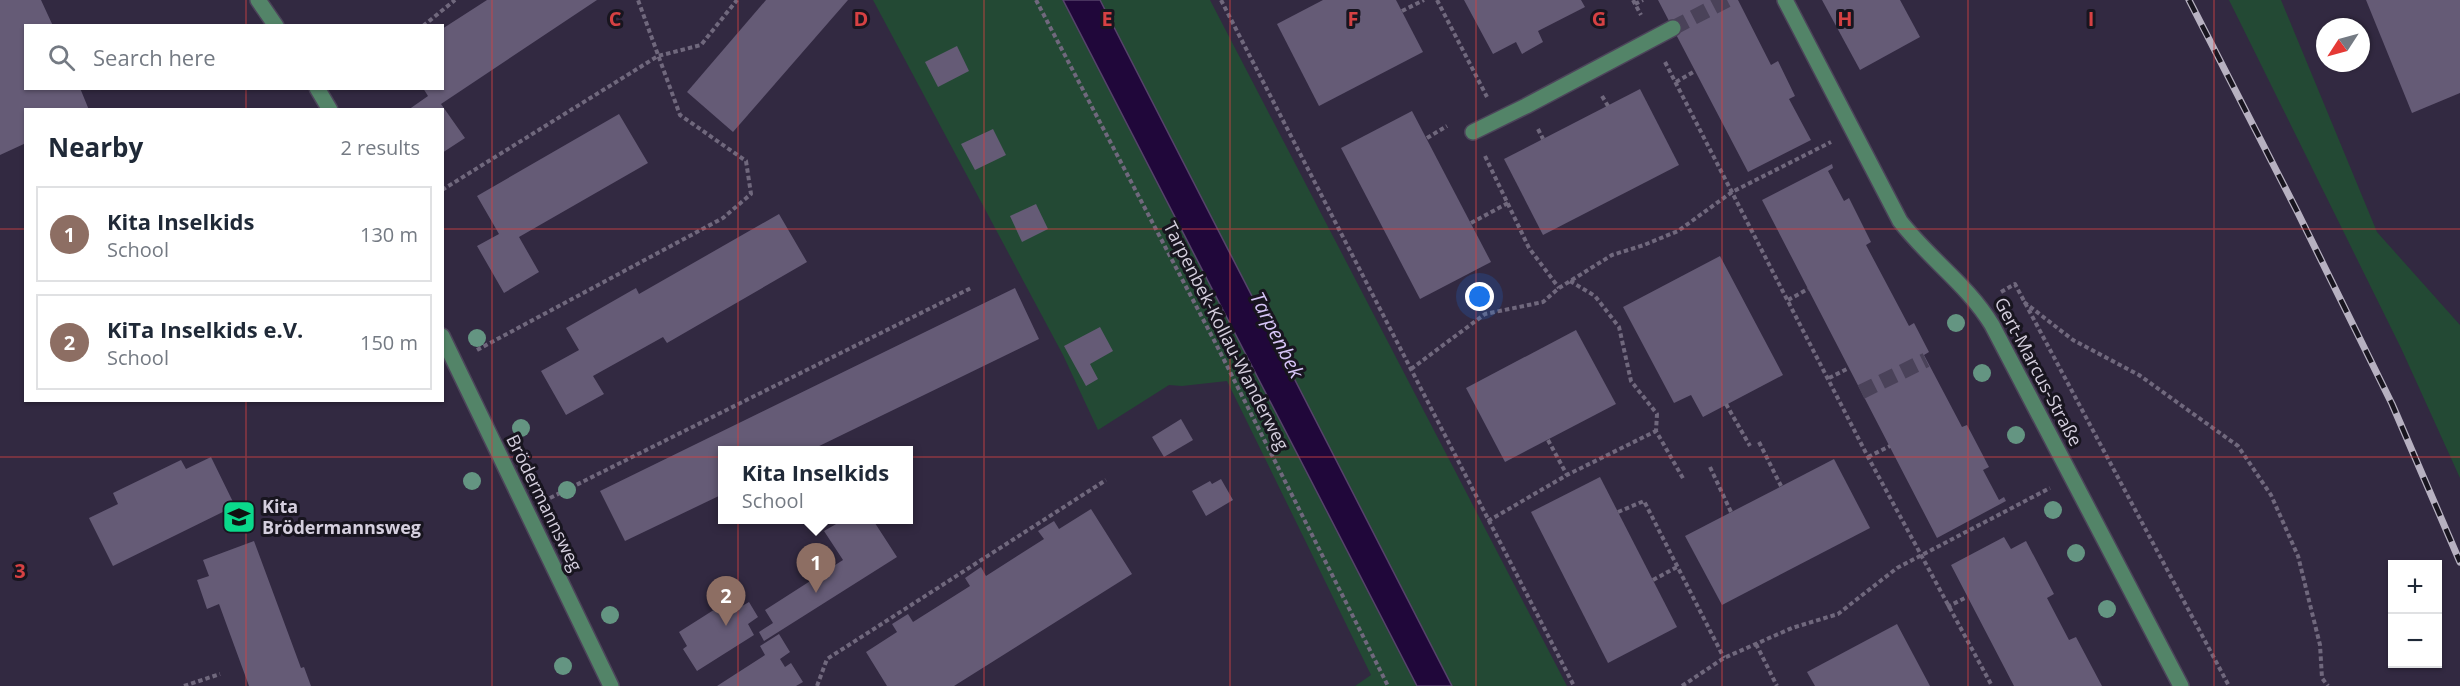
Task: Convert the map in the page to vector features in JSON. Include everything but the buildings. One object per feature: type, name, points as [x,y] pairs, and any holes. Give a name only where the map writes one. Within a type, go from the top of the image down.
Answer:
[{"type":"street","points":[[258,0],[275,24]]},
{"type":"street","name":"Gert-Marcus-Straße","points":[[1785,0],[1900,221],[1920,248],[1979,303],[2181,686]]},
{"type":"street","points":[[1473,132],[1673,28]]},
{"type":"street","points":[[318,90],[329,108]]},
{"type":"street","name":"Brödermannsweg","points":[[444,340],[611,686]]},
{"type":"path","points":[[425,24],[455,0]]},
{"type":"path","points":[[455,362],[723,218],[751,194],[747,161],[680,115],[638,0]]},
{"type":"path","points":[[444,189],[658,56],[701,45],[737,0]]},
{"type":"path","name":"Tarpenbek-Kollau-Wanderweg","points":[[1036,0],[1216,344],[1388,686]]},
{"type":"path","points":[[1221,0],[1574,686]]},
{"type":"path","points":[[1402,11],[1424,0]]},
{"type":"path","points":[[1438,0],[1498,119]]},
{"type":"path","points":[[1643,0],[1634,2],[1868,457],[1947,607],[1992,686]]},
{"type":"path","points":[[1676,82],[1695,71]]},
{"type":"path","points":[[1411,369],[1485,314],[1543,302],[1559,288],[1612,255],[1678,231],[1732,192],[1853,131]]},
{"type":"path","points":[[1473,132],[1529,248],[1559,288]]},
{"type":"path","points":[[1471,223],[1508,203]]},
{"type":"path","points":[[1570,281],[1595,296],[1619,327],[1631,381],[1657,414],[1656,431],[1684,480]]},
{"type":"path","points":[[1979,303],[2015,284],[2229,686]]},
{"type":"path","points":[[525,510],[971,288]]},
{"type":"path","points":[[1788,300],[1808,289]]},
{"type":"path","points":[[2024,302],[2073,340],[2139,375],[2238,446],[2271,495],[2298,556],[2320,645],[2322,686]]},
{"type":"path","points":[[1829,378],[1849,368]]},
{"type":"path","points":[[1726,404],[1750,446]]},
{"type":"path","points":[[1488,521],[1568,475],[1656,431]]},
{"type":"path","points":[[1548,440],[1568,475]]},
{"type":"path","points":[[1759,442],[1781,486]]},
{"type":"path","points":[[1868,457],[1890,446]]},
{"type":"path","points":[[1710,467],[1731,512]]},
{"type":"path","points":[[1682,686],[1724,658],[1792,628],[1838,614],[1897,568],[2072,477]]},
{"type":"path","points":[[817,686],[827,659],[1106,480]]},
{"type":"path","points":[[1618,512],[1644,501],[1724,658]]},
{"type":"path","points":[[1653,580],[1677,567]]},
{"type":"path","points":[[1947,607],[1967,597]]},
{"type":"path","points":[[1756,644],[1777,686]]},
{"type":"path","points":[[184,686],[220,674]]},
{"type":"path","points":[[2322,678],[2328,686]]},
{"type":"green space","points":[[873,0],[1210,0],[1567,686],[1355,686],[1371,675],[1227,381],[1182,386],[1169,385],[1098,430],[1063,355]]},
{"type":"green space","points":[[2229,0],[2281,0],[2377,232],[2460,325],[2460,478],[2401,348]]},
{"type":"shaded area","points":[[1063,0],[1100,0],[1452,686],[1417,686]]},
{"type":"tunnel","points":[[1673,28],[1727,0]]},
{"type":"tunnel","points":[[1861,392],[1926,360]]},
{"type":"railway","points":[[2189,0],[2392,404],[2460,562]]},
{"type":"place","name":"Kita Brödermannsweg","points":[[239,517]]},
{"type":"place","name":"Kita Inselkids","points":[[816,593]]},
{"type":"place","name":"KiTa Inselkids e.V.","points":[[726,626]]},
{"type":"water label","name":"Tarpenbek","points":[[1277,335]]}]
